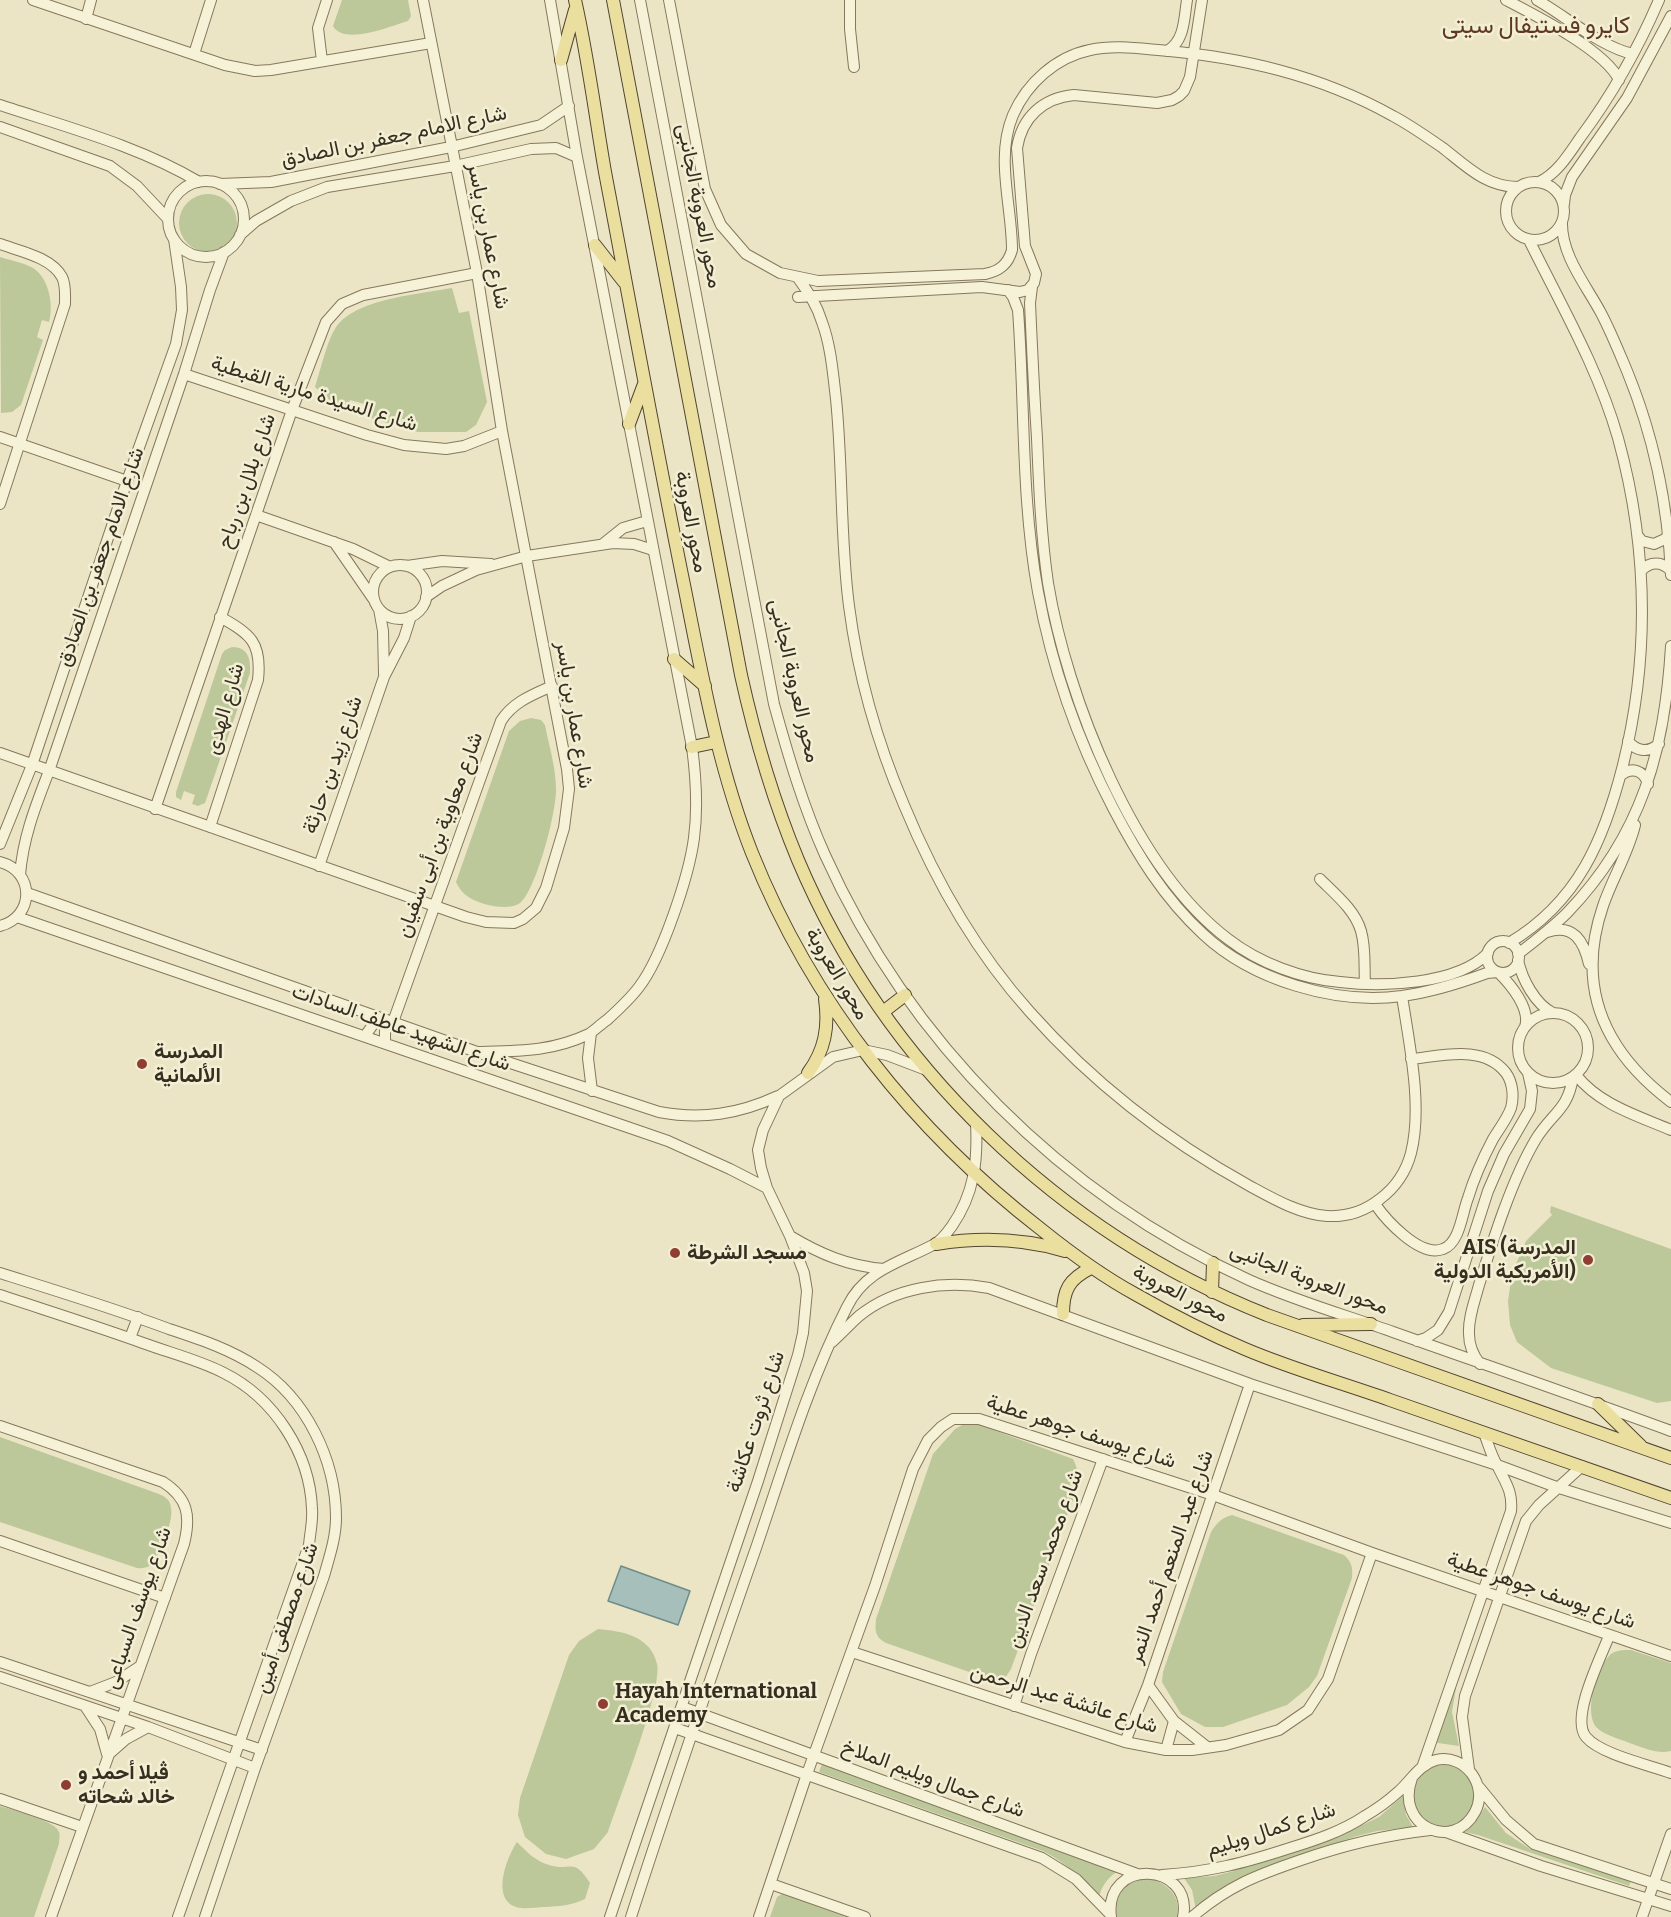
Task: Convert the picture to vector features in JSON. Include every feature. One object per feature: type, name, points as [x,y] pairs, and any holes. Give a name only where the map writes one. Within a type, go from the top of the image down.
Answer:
[{"type":"main road","name":"محور العروبة","points":[[613,0],[751,723],[768,779],[799,862],[843,950],[883,1012],[929,1071],[976,1123],[1038,1179],[1087,1217],[1139,1251],[1212,1292],[1295,1325],[1671,1458]]},
{"type":"main road","points":[[561,60],[575,3]]},
{"type":"main road","name":"محور العروبة","points":[[575,3],[588,62],[602,155],[644,383],[705,686],[732,797],[756,862],[780,915],[825,995],[863,1050],[918,1118],[975,1175],[1071,1254],[1168,1312],[1249,1350],[1671,1498]]},
{"type":"main road","points":[[595,245],[626,285]]},
{"type":"main road","points":[[630,424],[644,383]]},
{"type":"main road","points":[[674,659],[705,686]]},
{"type":"main road","points":[[692,747],[717,742]]},
{"type":"main road","points":[[808,1073],[818,1060],[824,1044],[827,1028],[825,995]]},
{"type":"main road","points":[[883,1012],[905,995]]},
{"type":"main road","points":[[936,1244],[1004,1239],[1038,1244],[1071,1254]]},
{"type":"main road","points":[[1212,1292],[1213,1263]]},
{"type":"main road","points":[[1063,1314],[1063,1299],[1068,1286],[1078,1274],[1091,1268]]},
{"type":"main road","points":[[1295,1325],[1371,1324]]},
{"type":"main road","points":[[1598,1404],[1644,1449]]},
{"type":"street","points":[[33,0],[240,69],[255,71],[431,43]]},
{"type":"street","points":[[86,19],[91,0]]},
{"type":"street","points":[[194,54],[211,0]]},
{"type":"street","points":[[322,61],[318,33],[319,22],[327,0]]},
{"type":"street","name":"شارع عمار بن ياسر","points":[[0,753],[435,908],[486,922],[514,922],[529,914],[540,901],[564,828],[569,789],[552,686],[502,431],[477,273],[423,0]]},
{"type":"street","points":[[549,0],[577,157],[692,747]]},
{"type":"street","name":"محور العروبة الجانبى","points":[[640,0],[780,724],[805,805],[825,855],[874,949],[905,995],[935,1036],[1007,1115],[1085,1183],[1169,1239],[1213,1263],[1290,1297],[1671,1431]]},
{"type":"street","points":[[669,0],[705,189],[714,214],[728,236],[746,254],[768,268],[798,278],[842,281],[986,274],[1000,269],[1006,264],[1012,250],[1004,161],[1012,116],[1027,90],[1054,66],[1076,54],[1090,50],[1120,47],[1194,53],[1256,64],[1306,79],[1354,97],[1413,128],[1484,179],[1518,187]]},
{"type":"street","points":[[850,0],[854,67]]},
{"type":"street","points":[[1167,51],[1180,39],[1187,0]]},
{"type":"street","points":[[1202,0],[1188,84],[1184,91],[1172,100],[1157,103],[1074,95],[1056,98],[1039,107],[1026,121],[1019,138],[1017,157],[1025,246],[1036,274],[1030,303],[1040,497],[1049,584],[1070,671],[1114,787],[1137,830],[1175,886],[1203,918],[1231,941],[1273,964],[1318,979],[1348,983],[1396,984],[1443,975],[1472,965],[1496,943],[1509,943],[1515,947],[1521,972],[1537,1000],[1553,1013],[1571,1018],[1578,1024],[1587,1040],[1586,1059],[1575,1076],[1566,1103],[1544,1128],[1530,1150],[1506,1206],[1486,1264],[1469,1327],[1471,1350],[1481,1364]]},
{"type":"street","points":[[1506,0],[1598,55],[1619,80]]},
{"type":"street","points":[[1537,0],[1562,14],[1605,44],[1634,54]]},
{"type":"street","points":[[1539,182],[1550,175],[1565,159],[1598,114],[1634,54],[1659,0]]},
{"type":"street","points":[[1670,22],[1628,98],[1572,177],[1565,195],[1562,222],[1569,257],[1615,343],[1639,402],[1656,462],[1669,534],[1671,573]]},
{"type":"street","points":[[0,105],[116,144],[187,174],[199,182]]},
{"type":"street","name":"شارع الامام جعفر بن الصادق","points":[[220,184],[271,182],[451,147],[541,125],[569,106]]},
{"type":"street","points":[[0,127],[110,166],[137,186],[168,219]]},
{"type":"street","name":"شارع الامام جعفر بن الصادق","points":[[240,235],[265,215],[309,193],[327,188],[455,166],[543,147],[562,150],[577,157]]},
{"type":"street","points":[[199,182],[220,184],[236,196],[242,205],[243,225],[240,235],[234,245],[224,252],[202,257],[191,254],[181,248],[174,239],[168,219],[169,210],[177,195],[191,184],[199,182]]},
{"type":"street","points":[[1509,943],[1547,916],[1578,880],[1594,852],[1620,776],[1637,695],[1642,643],[1638,536],[1624,463],[1602,389],[1529,240],[1513,230],[1506,212],[1511,194],[1518,187],[1531,182],[1546,183],[1557,192],[1563,204]]},
{"type":"street","points":[[1529,240],[1549,237],[1557,231],[1562,222]]},
{"type":"street","name":"شارع الامام جعفر بن الصادق","points":[[0,844],[32,765],[176,344],[181,326],[182,287],[174,239]]},
{"type":"street","points":[[0,244],[51,265],[61,276],[65,288],[65,304],[0,504]]},
{"type":"street","name":"شارع الامام جعفر بن الصادق","points":[[20,874],[27,830],[224,252]]},
{"type":"street","name":"شارع بلال بن رباح","points":[[155,809],[292,410],[326,322],[342,304],[363,295],[477,273]]},
{"type":"street","points":[[798,278],[812,297],[823,323],[834,385],[841,458],[846,585],[857,655],[882,748],[923,849],[945,891],[970,931],[1028,1010],[1057,1041],[1125,1104],[1189,1150],[1262,1192],[1295,1208],[1313,1214],[1344,1215],[1374,1204],[1395,1186],[1402,1176],[1411,1152],[1414,1119],[1411,1059],[1402,996]]},
{"type":"street","points":[[798,297],[964,288],[1020,292],[1032,287]]},
{"type":"street","points":[[1008,290],[1018,310],[1028,513],[1034,570],[1056,672],[1084,751],[1137,852],[1175,904],[1203,935],[1237,959],[1266,975],[1310,990],[1347,996],[1402,996],[1487,973],[1511,970],[1518,957],[1582,897],[1615,850],[1637,813]]},
{"type":"street","name":"شارع السيدة مارية القبطية","points":[[184,374],[389,441],[433,449],[464,446],[502,431]]},
{"type":"street","points":[[0,437],[128,481]]},
{"type":"street","points":[[256,515],[334,542],[390,567]]},
{"type":"street","points":[[603,544],[623,528],[647,521]]},
{"type":"street","points":[[1638,536],[1642,541],[1654,544],[1665,539],[1669,534]]},
{"type":"street","name":"شارع زيد بن حارثة","points":[[334,542],[376,605],[383,631],[384,677]]},
{"type":"street","points":[[495,564],[451,561],[390,567],[375,580],[373,594],[376,605],[390,617],[397,619],[411,616],[418,612],[426,597],[459,577],[526,556],[603,544],[634,544],[653,550]]},
{"type":"street","points":[[1641,571],[1650,564],[1656,563],[1662,564],[1671,573]]},
{"type":"street","points":[[407,566],[422,578],[426,597]]},
{"type":"street","name":"شارع زيد بن حارثة","points":[[320,866],[384,677],[404,638],[411,616]]},
{"type":"street","name":"شارع الهدى","points":[[210,827],[258,680],[260,662],[256,645],[249,636],[239,627],[220,617]]},
{"type":"street","points":[[1593,980],[1598,922],[1631,840],[1659,744],[1671,646]]},
{"type":"street","name":"شارع معاوية بن أبى سفيان","points":[[385,1042],[385,1031],[393,1022],[501,721],[507,711],[517,704],[552,686]]},
{"type":"street","points":[[1628,741],[1640,750],[1650,750],[1659,744]]},
{"type":"street","points":[[1084,751],[1097,745]]},
{"type":"street","name":"شارع الشهيد عاطف السادات","points":[[477,1052],[532,1051],[572,1041],[591,1033],[619,1009],[639,987],[650,969],[665,934],[683,884],[694,839],[696,805],[692,747]]},
{"type":"street","points":[[1620,776],[1629,770],[1639,771],[1644,774],[1648,784]]},
{"type":"street","points":[[0,862],[14,868],[20,874],[27,893],[23,910],[11,922],[0,926]]},
{"type":"street","points":[[1320,879],[1358,922],[1363,939],[1365,984]]},
{"type":"street","name":"شارع الشهيد عاطف السادات","points":[[27,893],[477,1052],[659,1112],[700,1116],[741,1111],[778,1096]]},
{"type":"street","name":"شارع الشهيد عاطف السادات","points":[[17,917],[669,1141],[730,1168],[767,1188]]},
{"type":"street","points":[[1544,933],[1559,930],[1574,934],[1580,939],[1587,952],[1599,1009],[1614,1044],[1637,1074],[1671,1102]]},
{"type":"street","points":[[1417,1341],[1438,1330],[1449,1312],[1496,1172],[1530,1109],[1532,1091],[1528,1073],[1520,1061],[1518,1047],[1525,1028],[1526,1017],[1512,987],[1489,964],[1488,952]]},
{"type":"street","points":[[1347,996],[1348,983]]},
{"type":"street","points":[[1525,1028],[1534,1019],[1553,1013]]},
{"type":"street","points":[[365,1036],[372,1026],[373,1015]]},
{"type":"street","points":[[591,1033],[588,1058],[592,1091]]},
{"type":"street","name":"شارع ثروت عكاشة","points":[[610,1917],[758,1481],[803,1333],[807,1291],[804,1273],[790,1236],[767,1188],[761,1168],[758,1150],[763,1130],[778,1096],[832,1057],[863,1050],[929,1071]]},
{"type":"street","points":[[1374,1204],[1389,1222],[1415,1242],[1434,1251],[1448,1247],[1456,1236],[1479,1167],[1511,1107],[1512,1092],[1509,1078],[1500,1067],[1488,1059],[1466,1054],[1411,1059]]},
{"type":"street","points":[[1528,1073],[1546,1083],[1560,1083],[1575,1076]]},
{"type":"street","points":[[1575,1076],[1601,1099],[1671,1130]]},
{"type":"street","name":"شارع ثروت عكاشة","points":[[631,1917],[691,1734],[805,1408],[848,1305],[859,1286],[884,1269],[936,1244],[960,1214],[969,1196],[975,1175],[976,1123]]},
{"type":"street","points":[[790,1236],[827,1256],[867,1268],[884,1269]]},
{"type":"street","name":"شارع مصطفى أمين","points":[[0,1273],[124,1312],[207,1342],[258,1367],[286,1391],[304,1413],[320,1442],[329,1468],[336,1521],[324,1576],[255,1768],[205,1917]]},
{"type":"street","points":[[832,1342],[860,1316],[878,1304],[922,1288],[948,1284],[989,1288],[1250,1384],[1497,1465],[1559,1488],[1671,1523]]},
{"type":"street","name":"شارع مصطفى أمين","points":[[0,1295],[117,1333],[209,1367],[244,1384],[274,1412],[284,1425],[305,1470],[312,1509],[309,1545],[178,1917]]},
{"type":"street","points":[[117,1333],[124,1312]]},
{"type":"street","points":[[130,1338],[138,1317]]},
{"type":"street","name":"شارع عبد المنعم أحمد النمر","points":[[1125,1742],[1148,1685],[1250,1384]]},
{"type":"street","name":"شارع يوسف جوهر عطية","points":[[759,1917],[807,1774],[852,1652],[913,1469],[928,1440],[940,1427],[953,1419],[980,1419],[1213,1495],[1372,1553],[1671,1656]]},
{"type":"street","name":"شارع يوسف السباعى","points":[[0,1426],[163,1482],[174,1489],[183,1500],[188,1515],[188,1528],[165,1598],[51,1917]]},
{"type":"street","points":[[1484,1433],[1497,1465],[1509,1485],[1511,1511],[1423,1766],[1412,1778],[1407,1798],[1410,1808],[1422,1825],[1431,1830],[1446,1832],[1541,1866],[1671,1906]]},
{"type":"street","name":"شارع محمد سعد الدين","points":[[1014,1706],[1103,1459]]},
{"type":"street","points":[[1582,1466],[1539,1504],[1526,1521],[1468,1684],[1463,1707],[1463,1726],[1469,1769],[1479,1787],[1506,1820],[1534,1844],[1671,1889]]},
{"type":"street","points":[[0,1541],[165,1598]]},
{"type":"street","name":"شارع عائشة عبد الرحمن","points":[[852,1652],[1125,1742],[1166,1750],[1192,1750],[1226,1745],[1279,1730],[1308,1710],[1328,1679],[1372,1553]]},
{"type":"street","points":[[1609,1636],[1581,1713],[1581,1727],[1584,1736],[1606,1751],[1671,1773]]},
{"type":"street","points":[[0,1662],[262,1750]]},
{"type":"street","points":[[90,1692],[116,1682],[139,1667]]},
{"type":"street","points":[[0,1677],[148,1727],[255,1768]]},
{"type":"street","points":[[1148,1685],[1174,1721],[1207,1747]]},
{"type":"street","points":[[85,1706],[100,1729],[107,1756],[126,1739],[148,1727]]},
{"type":"street","name":"شارع جمال ويليم الملاخ","points":[[682,1707],[1137,1874],[1162,1875]]},
{"type":"street","points":[[1166,1750],[1174,1721]]},
{"type":"street","name":"شارع جمال ويليم الملاخ","points":[[675,1728],[1042,1858],[1076,1879],[1111,1915]]},
{"type":"street","points":[[1423,1766],[1437,1760],[1448,1760],[1469,1769]]},
{"type":"street","name":"شارع كمال ويليم","points":[[1162,1875],[1197,1873],[1228,1867],[1328,1835],[1363,1818],[1383,1804],[1412,1778]]},
{"type":"street","points":[[1446,1832],[1455,1830],[1470,1820],[1478,1805],[1479,1787]]},
{"type":"street","points":[[0,1799],[82,1827]]},
{"type":"street","name":"شارع كمال ويليم","points":[[1192,1917],[1219,1895],[1253,1876],[1351,1843],[1385,1835],[1431,1830]]},
{"type":"street","points":[[1642,1917],[1671,1834]]},
{"type":"street","points":[[632,1852],[650,1857]]},
{"type":"street","points":[[627,1866],[637,1867],[645,1873]]},
{"type":"street","points":[[1111,1915],[1111,1901],[1116,1889],[1126,1879],[1137,1874]]},
{"type":"street","points":[[1162,1875],[1174,1884],[1182,1898],[1183,1917]]},
{"type":"street","points":[[771,1884],[866,1917]]},
{"type":"green space","points":[[342,0],[408,0],[411,16],[408,21],[380,30],[357,35],[347,34],[339,32],[333,26]]},
{"type":"green space","points":[[202,194],[214,194],[229,202],[237,217],[237,229],[229,244],[214,252],[202,252],[187,244],[179,229],[179,217],[187,202]]},
{"type":"green space","points":[[0,257],[33,268],[38,272],[49,292],[51,308],[49,322],[42,320],[37,337],[43,340],[21,405],[12,412],[1,413]]},
{"type":"green space","points":[[452,288],[459,313],[469,311],[487,402],[476,425],[466,432],[418,432],[364,416],[368,405],[350,400],[346,410],[337,407],[315,387],[329,341],[335,329],[344,319],[371,304]]},
{"type":"green space","points":[[232,647],[245,652],[250,663],[250,673],[205,803],[198,806],[192,804],[195,795],[184,791],[181,800],[176,797],[176,792],[222,654]]},
{"type":"green space","points":[[531,718],[541,720],[545,725],[556,781],[553,814],[539,867],[526,896],[520,903],[509,907],[488,905],[469,897],[456,882],[509,731],[520,721]]},
{"type":"green space","points":[[1551,1206],[1671,1249],[1671,1401],[1657,1403],[1551,1368],[1517,1342],[1510,1325],[1508,1301],[1512,1273],[1526,1241],[1552,1215]]},
{"type":"green space","points":[[964,1424],[977,1424],[1073,1459],[1078,1475],[1073,1500],[1011,1669],[1005,1678],[995,1681],[886,1643],[878,1636],[876,1630],[876,1619],[933,1454],[955,1429]]},
{"type":"green space","points":[[0,1437],[166,1498],[170,1505],[171,1519],[154,1562],[147,1567],[137,1568],[0,1522]]},
{"type":"green space","points":[[1232,1515],[1344,1555],[1351,1565],[1352,1578],[1317,1676],[1309,1687],[1287,1705],[1223,1727],[1205,1727],[1181,1714],[1162,1682],[1163,1672],[1211,1532],[1220,1521]]},
{"type":"green space","points":[[598,1629],[616,1631],[642,1641],[654,1655],[657,1677],[647,1720],[608,1832],[594,1849],[566,1859],[546,1854],[525,1837],[518,1815],[520,1798],[569,1655],[579,1641]]},
{"type":"green space","points":[[1631,1650],[1671,1663],[1671,1751],[1653,1751],[1614,1738],[1596,1727],[1593,1720],[1591,1701],[1593,1690],[1604,1662],[1613,1653]]},
{"type":"green space","points":[[1453,1687],[1456,1688],[1452,1712],[1459,1746],[1431,1742]]},
{"type":"green space","points":[[822,1764],[1074,1855],[1122,1869],[1106,1882],[1098,1900],[1074,1872],[1043,1851],[819,1772]]},
{"type":"green space","points":[[1444,1765],[1461,1770],[1466,1774],[1470,1779],[1475,1796],[1470,1813],[1466,1818],[1461,1822],[1444,1827],[1427,1822],[1422,1818],[1418,1813],[1413,1796],[1418,1779],[1422,1774],[1427,1770]]},
{"type":"green space","points":[[1403,1796],[1406,1815],[1413,1827],[1357,1836],[1248,1874],[1222,1889],[1196,1910],[1192,1890],[1184,1878],[1214,1876],[1234,1871],[1354,1829],[1379,1817]]},
{"type":"green space","points":[[0,1806],[40,1819],[54,1826],[60,1835],[34,1917],[0,1917]]},
{"type":"green space","points":[[1485,1807],[1506,1833],[1530,1849],[1631,1881],[1629,1886],[1465,1832]]},
{"type":"green space","points":[[517,1842],[539,1861],[556,1867],[571,1866],[580,1870],[590,1883],[585,1899],[555,1906],[521,1908],[511,1905],[505,1898],[503,1880],[508,1858]]},
{"type":"green space","points":[[1150,1878],[1163,1884],[1172,1892],[1177,1903],[1177,1917],[1117,1917],[1117,1901],[1124,1889],[1135,1882]]},
{"type":"green space","points":[[782,1894],[854,1917],[770,1917],[777,1897]]},
{"type":"water","points":[[621,1566],[690,1591],[678,1625],[608,1601]]},
{"type":"place","name":"المدرسة الألمانية","points":[[142,1064]]},
{"type":"place","name":"مسجد الشرطة","points":[[675,1253]]},
{"type":"place","name":"AIS (المدرسة الأمريكية الدولية)","points":[[1588,1260]]},
{"type":"place","name":"Hayah International Academy","points":[[603,1704]]},
{"type":"place","name":"ڤيلا أحمد و خالد شحاته","points":[[66,1785]]},
{"type":"district","name":"كايرو فستيفال سيتى","points":[[1536,26]]}]
